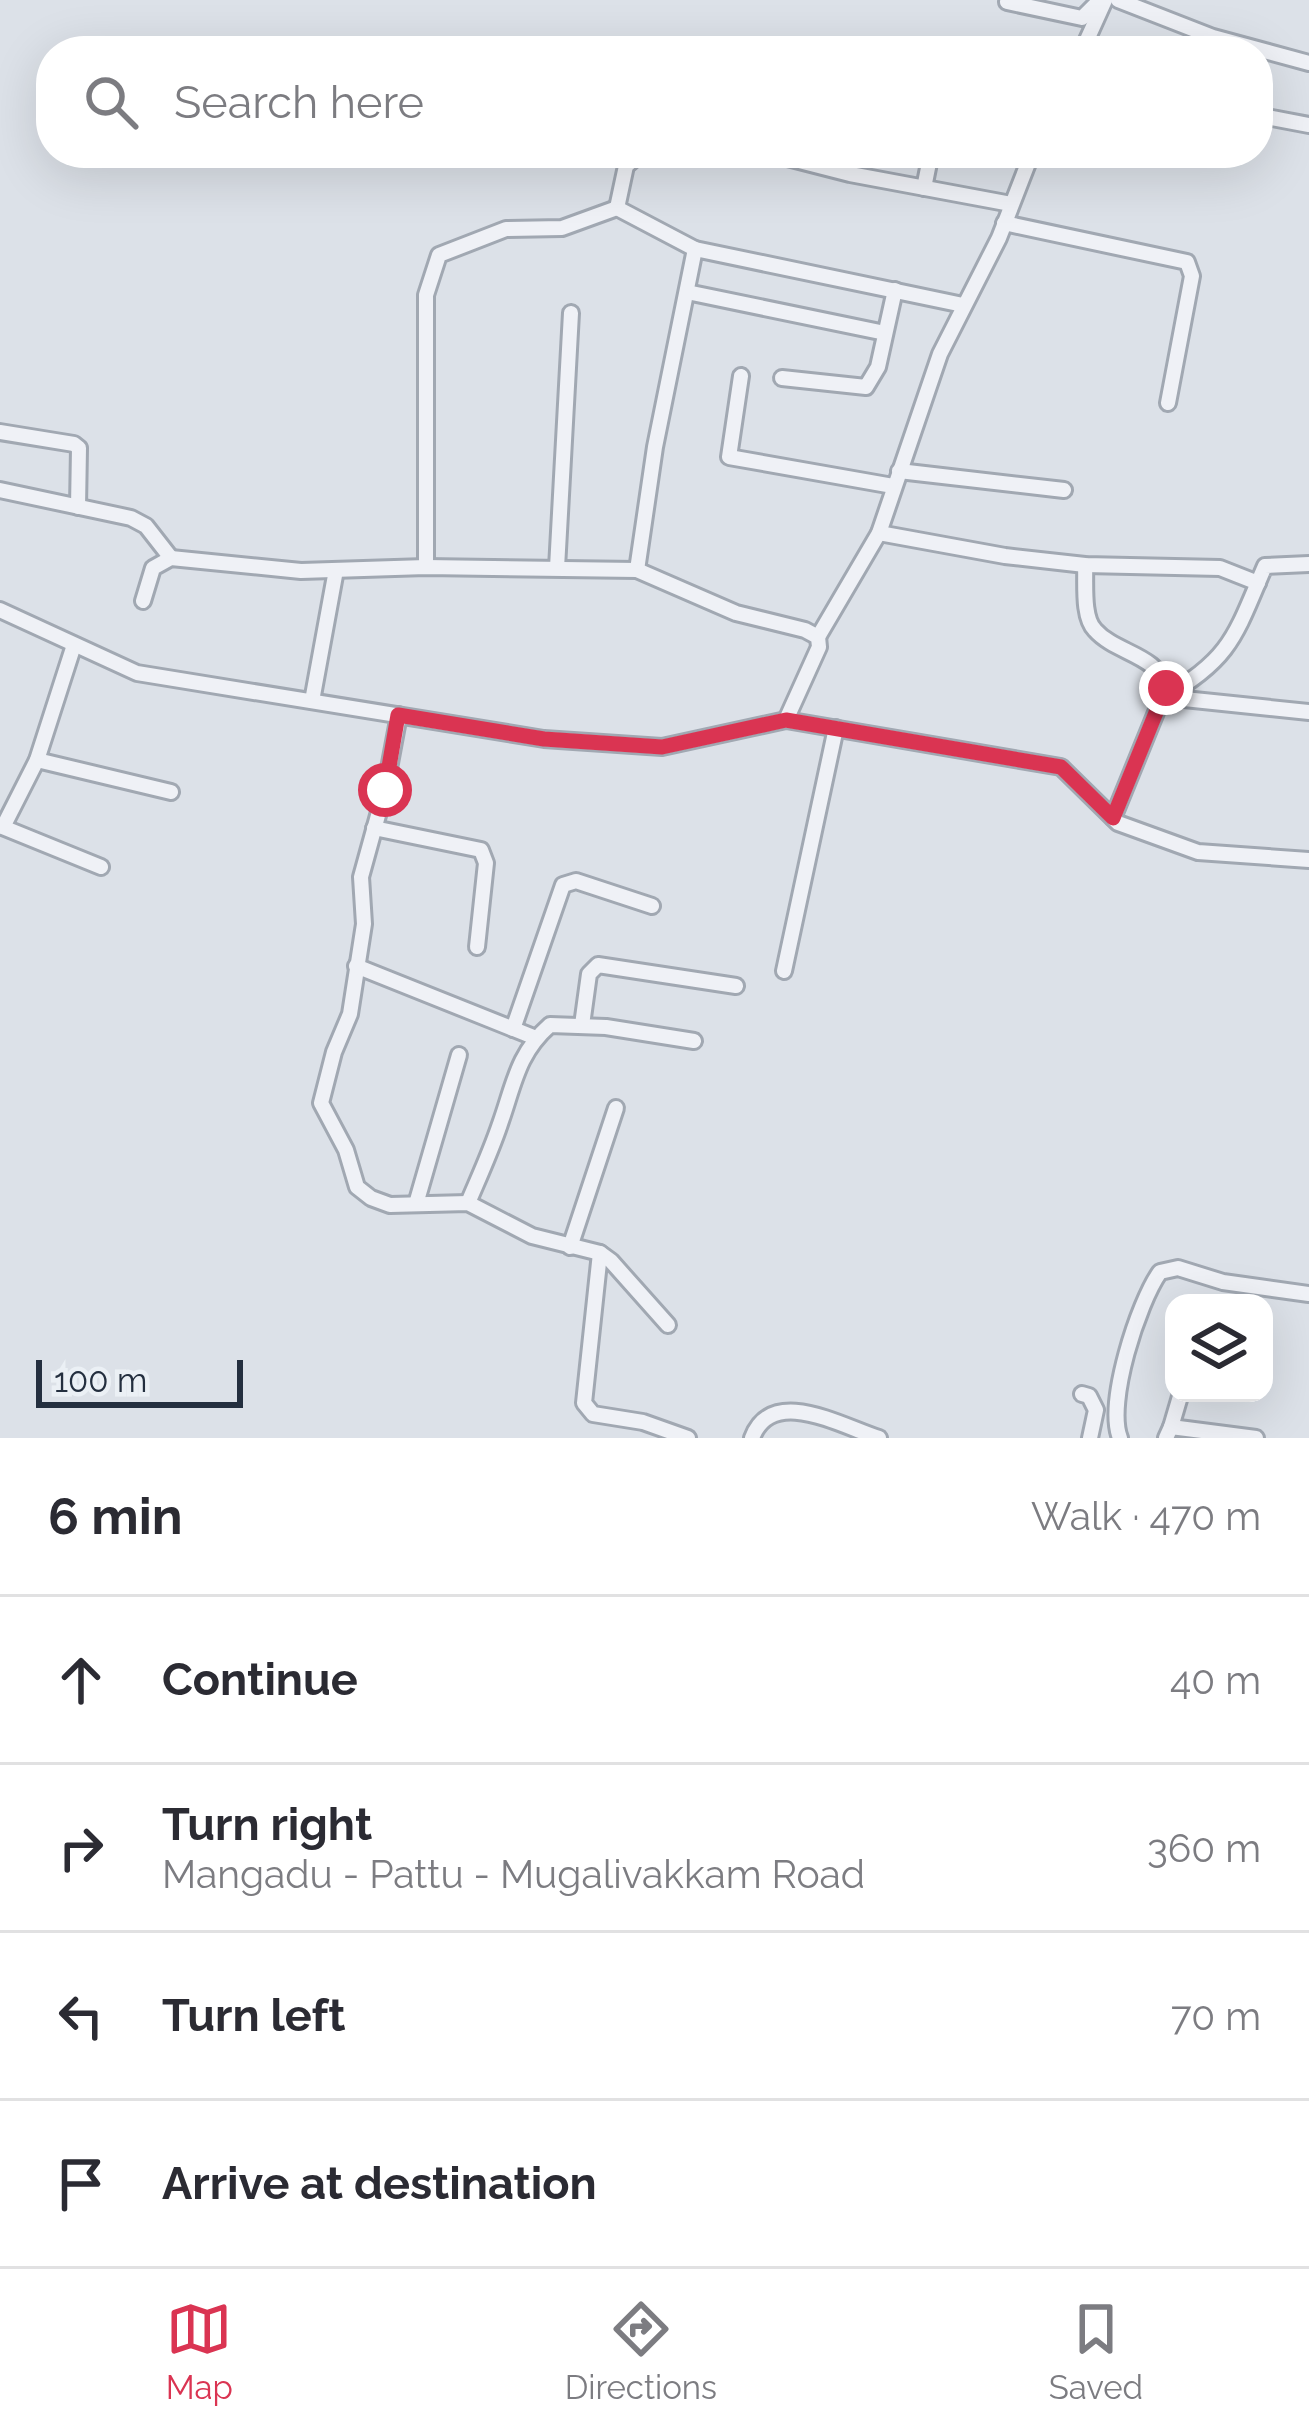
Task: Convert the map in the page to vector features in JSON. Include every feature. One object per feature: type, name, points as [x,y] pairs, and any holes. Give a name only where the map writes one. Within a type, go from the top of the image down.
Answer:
[{"type":"street","points":[[1007,2],[1082,18],[1103,0]]},
{"type":"street","points":[[1088,36],[1103,0]]},
{"type":"street","points":[[1118,0],[1210,36]]},
{"type":"street","points":[[1273,54],[1309,64]]},
{"type":"street","points":[[1273,118],[1309,125]]},
{"type":"street","points":[[617,208],[626,168]]},
{"type":"street","points":[[835,168],[1010,204]]},
{"type":"street","points":[[924,188],[928,168]]},
{"type":"street","points":[[786,720],[819,646],[818,637],[879,533],[916,416],[1026,168]]},
{"type":"street","points":[[426,567],[426,295],[439,255],[506,229],[562,228],[617,208],[695,249],[963,305]]},
{"type":"street","points":[[1004,223],[1187,262],[1192,276],[1168,403]]},
{"type":"street","points":[[637,570],[655,447],[695,249]]},
{"type":"street","points":[[782,378],[866,387],[878,367],[896,290]]},
{"type":"street","points":[[687,292],[885,333]]},
{"type":"street","points":[[557,568],[571,313]]},
{"type":"street","points":[[741,376],[729,457],[896,479],[1064,490]]},
{"type":"street","points":[[0,432],[79,448],[78,507]]},
{"type":"street","points":[[0,490],[131,518],[146,526],[170,558]]},
{"type":"street","points":[[879,533],[1085,565],[1220,568],[1258,584]]},
{"type":"street","points":[[143,601],[153,568],[170,558],[301,572],[426,567],[637,570],[736,613],[818,637]]},
{"type":"street","points":[[1164,697],[1216,662],[1240,628],[1265,566],[1309,564]]},
{"type":"street","points":[[1085,565],[1089,619],[1095,630],[1158,669],[1166,688],[1113,818]]},
{"type":"street","points":[[312,701],[336,570]]},
{"type":"street","points":[[0,610],[137,673],[544,739],[662,747],[786,720],[1061,767],[1113,818],[1198,852],[1309,860]]},
{"type":"street","points":[[74,645],[37,760],[2,826],[100,867]]},
{"type":"street","points":[[1164,697],[1309,712]]},
{"type":"street","points":[[398,715],[361,877],[364,924],[350,1014],[321,1103],[346,1150],[357,1187],[390,1205],[468,1203],[532,1236],[600,1253],[668,1325]]},
{"type":"street","points":[[784,971],[836,728]]},
{"type":"street","points":[[37,760],[171,792]]},
{"type":"street","points":[[374,828],[481,850],[486,863],[476,947]]},
{"type":"street","points":[[512,1029],[560,891],[569,880],[652,906]]},
{"type":"street","points":[[583,1025],[590,974],[598,964],[736,986]]},
{"type":"street","points":[[356,966],[536,1038]]},
{"type":"street","points":[[468,1203],[502,1120],[510,1083],[536,1038],[550,1024],[694,1041]]},
{"type":"street","points":[[416,1204],[459,1055]]},
{"type":"street","points":[[570,1247],[616,1108]]},
{"type":"street","points":[[600,1253],[584,1403],[593,1414],[643,1422],[688,1438]]},
{"type":"street","points":[[1120,1438],[1114,1416],[1120,1384],[1148,1289],[1160,1272],[1178,1268],[1223,1282],[1309,1294]]},
{"type":"street","points":[[1082,1394],[1089,1396],[1096,1410],[1090,1438]]},
{"type":"street","points":[[1178,1402],[1168,1433],[1256,1438]]},
{"type":"street","points":[[752,1438],[760,1420],[794,1409],[879,1438]]},
{"type":"route","points":[[385,790],[398,715],[544,739],[662,747],[786,720],[1061,767],[1113,818],[1166,688]]}]
